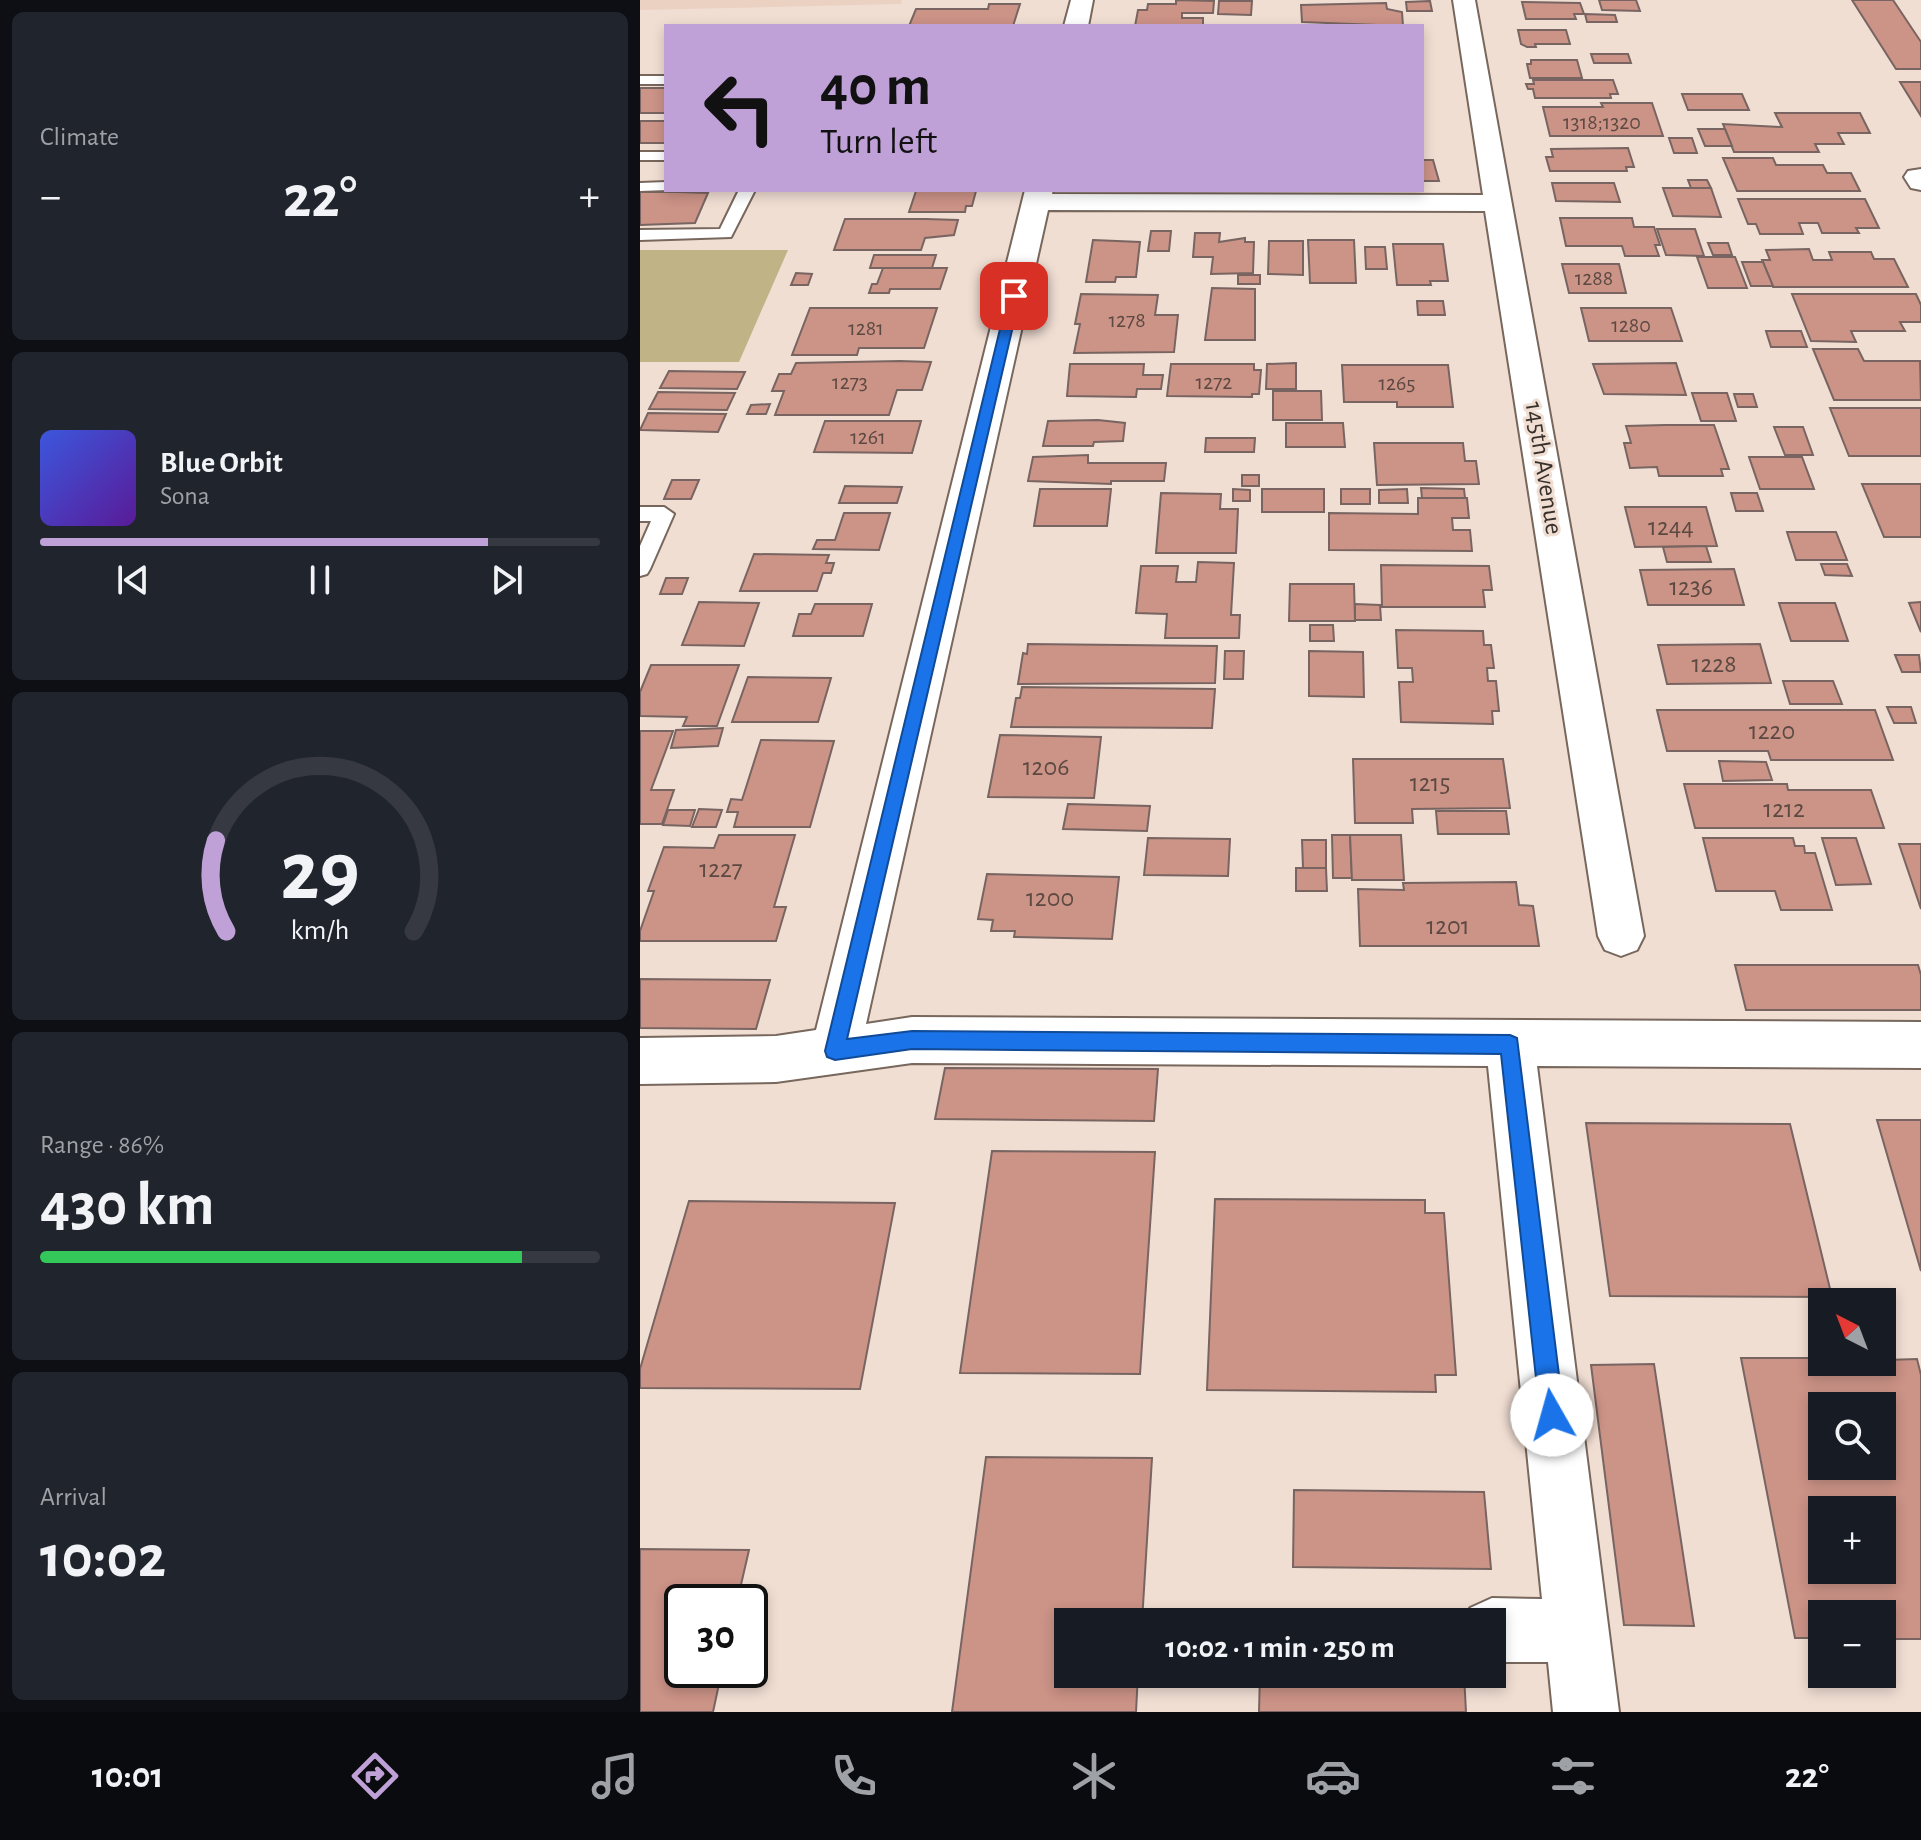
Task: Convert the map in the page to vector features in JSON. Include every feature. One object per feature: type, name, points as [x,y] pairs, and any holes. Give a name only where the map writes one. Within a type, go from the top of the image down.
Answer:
[{"type":"street","points":[[1076,24],[1082,0]]},
{"type":"street","name":"145th Avenue","points":[[1464,0],[1621,936]]},
{"type":"street","points":[[835,1051],[1038,196],[1499,203]]},
{"type":"street","points":[[640,1061],[776,1059],[912,1040],[1921,1045]]},
{"type":"street","points":[[1510,1045],[1586,1712]]},
{"type":"street","points":[[1506,1630],[1576,1631]]},
{"type":"lane","points":[[640,80],[664,80]]},
{"type":"lane","points":[[640,156],[664,156]]},
{"type":"lane","points":[[640,187],[664,186]]},
{"type":"lane","points":[[640,235],[725,234],[746,192]]},
{"type":"lane","points":[[640,514],[664,514],[640,569]]},
{"type":"shaded area","points":[[640,0],[902,0],[901,4],[640,10]]},
{"type":"shaded area","points":[[640,250],[788,250],[739,362],[640,362]]},
{"type":"building","points":[[1176,0],[1214,1],[1213,13],[1182,13],[1182,18],[1203,18],[1203,24],[1135,24],[1138,10],[1147,10],[1148,4],[1176,4]]},
{"type":"building","points":[[1599,0],[1636,0],[1640,11],[1602,10]]},
{"type":"building","points":[[1852,0],[1893,0],[1921,42],[1921,69],[1896,69]]},
{"type":"building","points":[[1219,1],[1252,1],[1251,15],[1218,14]]},
{"type":"building","points":[[1430,1],[1432,11],[1407,11],[1406,2]]},
{"type":"building","points":[[1522,2],[1580,3],[1584,14],[1574,14],[1576,19],[1526,19]]},
{"type":"building","points":[[1386,3],[1387,9],[1402,12],[1403,24],[1302,22],[1301,5]]},
{"type":"building","points":[[989,4],[1020,4],[1014,24],[910,24],[916,9],[988,9]]},
{"type":"building","points":[[1585,14],[1615,15],[1617,22],[1587,22]]},
{"type":"building","points":[[1518,30],[1566,30],[1570,44],[1535,44],[1536,47],[1527,47],[1521,44]]},
{"type":"building","points":[[1591,54],[1628,54],[1631,63],[1594,63]]},
{"type":"building","points":[[1531,60],[1577,60],[1582,78],[1530,78],[1527,64],[1531,64]]},
{"type":"building","points":[[1533,80],[1613,80],[1618,94],[1610,94],[1611,98],[1535,98],[1533,89],[1528,89],[1526,84],[1534,84]]},
{"type":"building","points":[[1900,82],[1921,82],[1921,116]]},
{"type":"building","points":[[640,88],[664,88],[664,113],[640,113]]},
{"type":"building","points":[[1682,94],[1742,94],[1749,110],[1688,110]]},
{"type":"building","points":[[1601,103],[1652,103],[1663,136],[1550,136],[1543,107],[1603,107]]},
{"type":"building","points":[[1775,113],[1860,113],[1870,133],[1838,133],[1844,144],[1815,144],[1819,152],[1734,152],[1723,124],[1782,127]]},
{"type":"building","points":[[640,121],[664,121],[664,143],[640,143]]},
{"type":"building","points":[[1698,129],[1725,129],[1732,146],[1705,146]]},
{"type":"building","points":[[1669,138],[1692,138],[1697,153],[1674,153]]},
{"type":"building","points":[[1628,148],[1634,167],[1626,167],[1627,171],[1550,171],[1546,157],[1553,157],[1551,149]]},
{"type":"building","points":[[1723,158],[1773,158],[1776,165],[1823,165],[1827,173],[1851,173],[1860,191],[1737,191]]},
{"type":"building","points":[[1424,160],[1433,160],[1439,181],[1424,181]]},
{"type":"building","points":[[1688,180],[1707,180],[1711,188],[1691,188]]},
{"type":"building","points":[[1552,183],[1614,183],[1620,202],[1556,201]]},
{"type":"building","points":[[1663,188],[1711,188],[1721,217],[1673,216]]},
{"type":"building","points":[[640,192],[708,193],[695,223],[640,225]]},
{"type":"building","points":[[916,192],[976,192],[972,206],[966,206],[965,212],[909,212]]},
{"type":"building","points":[[1738,199],[1865,199],[1879,228],[1856,228],[1859,233],[1822,233],[1818,223],[1799,223],[1803,234],[1760,234],[1756,224],[1748,224]]},
{"type":"building","points":[[1560,218],[1632,218],[1634,227],[1654,227],[1660,245],[1655,245],[1659,256],[1625,256],[1622,246],[1566,246]]},
{"type":"building","points":[[845,219],[958,220],[954,235],[925,238],[921,250],[834,250]]},
{"type":"building","points":[[1657,229],[1695,229],[1704,256],[1666,255]]},
{"type":"building","points":[[1151,231],[1171,231],[1169,251],[1148,251]]},
{"type":"building","points":[[1195,233],[1220,233],[1219,242],[1245,238],[1245,242],[1254,242],[1253,273],[1211,274],[1213,257],[1193,257]]},
{"type":"building","points":[[1093,240],[1140,242],[1136,277],[1116,277],[1115,282],[1086,282]]},
{"type":"building","points":[[1308,240],[1354,240],[1356,283],[1310,283]]},
{"type":"building","points":[[1269,241],[1303,241],[1303,275],[1268,274]]},
{"type":"building","points":[[1708,243],[1728,243],[1732,255],[1713,255]]},
{"type":"building","points":[[1393,244],[1443,244],[1448,281],[1430,281],[1431,285],[1397,285]]},
{"type":"building","points":[[1365,247],[1385,247],[1387,269],[1366,269]]},
{"type":"building","points":[[1809,249],[1813,260],[1832,260],[1829,252],[1871,252],[1874,259],[1894,259],[1908,287],[1773,287],[1762,260],[1770,260],[1766,250]]},
{"type":"building","points":[[874,255],[936,255],[932,268],[870,268]]},
{"type":"building","points":[[1697,257],[1735,257],[1747,288],[1708,288]]},
{"type":"building","points":[[1742,262],[1763,262],[1773,286],[1751,286]]},
{"type":"building","points":[[1562,264],[1619,264],[1626,293],[1569,293]]},
{"type":"building","points":[[883,268],[947,268],[940,289],[890,289],[889,293],[869,293],[872,284],[877,284]]},
{"type":"building","points":[[796,273],[812,274],[808,285],[791,285]]},
{"type":"building","points":[[1238,275],[1260,275],[1260,284],[1238,284]]},
{"type":"building","points":[[1212,288],[1255,289],[1255,340],[1205,340]]},
{"type":"building","points":[[1081,294],[1158,295],[1155,315],[1178,315],[1174,352],[1074,353],[1080,324],[1075,324]]},
{"type":"building","points":[[1792,294],[1916,294],[1921,305],[1921,322],[1900,322],[1905,331],[1851,331],[1856,342],[1811,341]]},
{"type":"building","points":[[1417,301],[1443,301],[1445,315],[1418,315]]},
{"type":"building","points":[[810,308],[937,308],[924,348],[859,348],[857,355],[792,355]]},
{"type":"building","points":[[1581,308],[1671,308],[1682,341],[1589,341]]},
{"type":"building","points":[[1766,331],[1801,331],[1807,347],[1771,347]]},
{"type":"building","points":[[1813,349],[1858,349],[1864,361],[1920,361],[1921,400],[1834,400]]},
{"type":"building","points":[[931,362],[922,390],[897,390],[889,415],[775,415],[784,391],[772,391],[779,374],[791,374],[796,363]]},
{"type":"building","points":[[1296,363],[1296,389],[1266,389],[1267,364]]},
{"type":"building","points":[[1676,363],[1686,395],[1604,394],[1593,364]]},
{"type":"building","points":[[1070,364],[1144,364],[1143,375],[1163,375],[1161,389],[1137,389],[1136,397],[1067,396]]},
{"type":"building","points":[[1171,364],[1254,364],[1254,370],[1261,370],[1259,394],[1252,394],[1252,397],[1167,396]]},
{"type":"building","points":[[1342,365],[1448,365],[1453,407],[1397,407],[1397,402],[1344,402]]},
{"type":"building","points":[[669,371],[745,372],[737,389],[660,388]]},
{"type":"building","points":[[1273,391],[1321,391],[1322,420],[1273,420]]},
{"type":"building","points":[[658,392],[735,393],[727,410],[649,409]]},
{"type":"building","points":[[1692,393],[1727,393],[1736,421],[1701,421]]},
{"type":"building","points":[[1734,394],[1753,394],[1757,407],[1738,407]]},
{"type":"building","points":[[770,404],[766,414],[747,414],[751,405]]},
{"type":"building","points":[[1830,408],[1921,408],[1921,456],[1849,456]]},
{"type":"building","points":[[648,413],[726,414],[718,432],[640,430]]},
{"type":"building","points":[[825,421],[921,421],[912,453],[814,452]]},
{"type":"building","points":[[1048,421],[1125,423],[1123,441],[1094,442],[1093,446],[1043,446]]},
{"type":"building","points":[[1286,423],[1343,423],[1345,447],[1286,447]]},
{"type":"building","points":[[1714,425],[1729,469],[1721,469],[1723,476],[1659,476],[1657,467],[1630,468],[1624,443],[1631,443],[1626,426]]},
{"type":"building","points":[[1774,427],[1803,427],[1813,455],[1785,455]]},
{"type":"building","points":[[1206,438],[1255,438],[1254,452],[1205,452]]},
{"type":"building","points":[[1374,443],[1463,443],[1465,461],[1476,461],[1479,484],[1377,485]]},
{"type":"building","points":[[1088,455],[1088,463],[1166,463],[1164,481],[1111,481],[1111,484],[1028,481],[1033,457]]},
{"type":"building","points":[[1749,457],[1802,457],[1814,489],[1760,489]]},
{"type":"building","points":[[1242,475],[1259,475],[1259,486],[1242,486]]},
{"type":"building","points":[[672,480],[699,480],[691,499],[664,499]]},
{"type":"building","points":[[1862,484],[1921,484],[1921,537],[1884,537]]},
{"type":"building","points":[[845,486],[902,487],[897,503],[839,503]]},
{"type":"building","points":[[1421,488],[1464,489],[1465,498],[1422,498]]},
{"type":"building","points":[[1040,489],[1111,489],[1107,526],[1034,526]]},
{"type":"building","points":[[1233,489],[1250,490],[1250,501],[1233,501]]},
{"type":"building","points":[[1262,489],[1324,489],[1324,512],[1262,512]]},
{"type":"building","points":[[1341,489],[1370,489],[1370,504],[1341,504]]},
{"type":"building","points":[[1407,489],[1408,503],[1379,503],[1379,490]]},
{"type":"building","points":[[1161,493],[1221,494],[1220,509],[1238,509],[1236,553],[1156,553]]},
{"type":"building","points":[[1731,493],[1757,493],[1763,511],[1736,511]]},
{"type":"building","points":[[1418,498],[1467,498],[1469,518],[1452,518],[1453,530],[1470,530],[1472,551],[1329,550],[1329,513],[1418,514]]},
{"type":"building","points":[[1625,507],[1706,507],[1717,546],[1635,547]]},
{"type":"building","points":[[844,513],[890,513],[879,550],[813,549],[817,540],[835,540]]},
{"type":"building","points":[[1787,532],[1836,532],[1847,560],[1796,560]]},
{"type":"building","points":[[1706,546],[1711,562],[1667,562],[1663,547]]},
{"type":"building","points":[[754,554],[829,555],[826,563],[834,563],[831,573],[823,573],[817,591],[740,591]]},
{"type":"building","points":[[1198,562],[1234,563],[1231,615],[1240,615],[1239,638],[1165,638],[1167,614],[1136,613],[1141,566],[1178,566],[1176,582],[1196,582]]},
{"type":"building","points":[[1821,564],[1847,564],[1852,576],[1825,575]]},
{"type":"building","points":[[1381,565],[1489,566],[1492,590],[1483,590],[1485,607],[1382,607]]},
{"type":"building","points":[[1734,569],[1744,605],[1648,605],[1640,570]]},
{"type":"building","points":[[666,578],[688,578],[682,594],[660,594]]},
{"type":"building","points":[[1290,584],[1354,584],[1355,621],[1289,621]]},
{"type":"building","points":[[699,602],[759,603],[744,646],[682,645]]},
{"type":"building","points":[[1921,602],[1921,632],[1909,603]]},
{"type":"building","points":[[1779,603],[1835,603],[1848,641],[1791,641]]},
{"type":"building","points":[[815,604],[872,604],[863,636],[793,636],[799,614],[811,614]]},
{"type":"building","points":[[1355,604],[1380,605],[1381,620],[1355,620]]},
{"type":"building","points":[[1310,625],[1333,625],[1334,641],[1310,641]]},
{"type":"building","points":[[1396,630],[1483,631],[1484,645],[1491,645],[1494,668],[1487,668],[1488,681],[1496,681],[1499,711],[1492,711],[1493,724],[1401,722],[1399,682],[1413,682],[1412,668],[1398,668]]},
{"type":"building","points":[[1028,644],[1217,646],[1215,683],[1018,684],[1023,653],[1027,654]]},
{"type":"building","points":[[1760,644],[1771,683],[1667,684],[1658,645]]},
{"type":"building","points":[[1225,651],[1244,651],[1243,679],[1224,679]]},
{"type":"building","points":[[1309,651],[1363,652],[1364,697],[1309,696]]},
{"type":"building","points":[[1895,655],[1919,655],[1921,672],[1902,672]]},
{"type":"building","points":[[651,665],[739,665],[717,726],[683,726],[687,717],[640,716],[640,692]]},
{"type":"building","points":[[748,677],[831,678],[818,722],[732,722]]},
{"type":"building","points":[[1783,681],[1833,681],[1842,704],[1790,704]]},
{"type":"building","points":[[1022,687],[1215,689],[1212,728],[1011,727],[1016,698],[1020,698]]},
{"type":"building","points":[[1887,707],[1911,707],[1916,723],[1894,723]]},
{"type":"building","points":[[1657,710],[1875,710],[1893,760],[1771,760],[1768,751],[1667,751]]},
{"type":"building","points":[[723,728],[718,746],[671,748],[676,730]]},
{"type":"building","points":[[640,731],[673,731],[651,790],[674,790],[662,824],[640,824]]},
{"type":"building","points":[[1000,735],[1101,737],[1094,798],[988,797]]},
{"type":"building","points":[[761,740],[834,741],[810,827],[734,827],[738,812],[727,812],[731,799],[742,800]]},
{"type":"building","points":[[1353,759],[1503,759],[1510,808],[1412,809],[1413,823],[1355,823]]},
{"type":"building","points":[[1719,761],[1766,762],[1772,780],[1723,781]]},
{"type":"building","points":[[1684,784],[1787,784],[1788,790],[1871,790],[1884,828],[1695,828]]},
{"type":"building","points":[[1068,804],[1150,806],[1147,831],[1063,829]]},
{"type":"building","points":[[699,809],[722,810],[716,827],[692,827]]},
{"type":"building","points":[[668,810],[695,810],[690,826],[663,825]]},
{"type":"building","points":[[1436,811],[1506,811],[1509,834],[1438,834]]},
{"type":"building","points":[[719,835],[795,835],[774,907],[786,907],[776,941],[640,941],[640,931],[654,891],[648,891],[664,847],[714,848]]},
{"type":"building","points":[[1332,835],[1350,835],[1352,878],[1333,878]]},
{"type":"building","points":[[1350,835],[1401,835],[1404,880],[1352,880]]},
{"type":"building","points":[[1148,838],[1230,839],[1228,876],[1144,875]]},
{"type":"building","points":[[1703,838],[1793,838],[1795,846],[1804,846],[1805,853],[1815,853],[1832,910],[1781,910],[1775,891],[1716,891]]},
{"type":"building","points":[[1822,838],[1856,838],[1871,884],[1836,885]]},
{"type":"building","points":[[1302,840],[1326,840],[1326,868],[1303,868]]},
{"type":"building","points":[[1899,844],[1921,844],[1921,909]]},
{"type":"building","points":[[1296,868],[1326,868],[1327,891],[1296,891]]},
{"type":"building","points":[[987,874],[1119,877],[1112,939],[1014,937],[1015,931],[991,931],[993,920],[978,919]]},
{"type":"building","points":[[1516,882],[1519,905],[1533,906],[1539,946],[1360,946],[1358,889],[1404,890],[1403,883]]},
{"type":"building","points":[[1735,965],[1918,965],[1921,1010],[1746,1010]]},
{"type":"building","points":[[640,979],[770,980],[756,1029],[640,1028]]},
{"type":"building","points":[[945,1068],[1158,1069],[1154,1121],[935,1119]]},
{"type":"building","points":[[1877,1120],[1921,1120],[1921,1271]]},
{"type":"building","points":[[1586,1123],[1790,1124],[1830,1288],[1808,1288],[1808,1297],[1610,1296]]},
{"type":"building","points":[[992,1151],[1155,1152],[1140,1374],[960,1373]]},
{"type":"building","points":[[1215,1199],[1425,1200],[1425,1213],[1444,1213],[1456,1375],[1435,1375],[1436,1392],[1207,1390]]},
{"type":"building","points":[[689,1201],[895,1203],[860,1389],[640,1388],[640,1369]]},
{"type":"building","points":[[1741,1358],[1808,1358],[1808,1376],[1896,1376],[1896,1360],[1917,1359],[1921,1375],[1921,1639],[1896,1639],[1896,1600],[1808,1600],[1808,1638],[1795,1638]]},
{"type":"building","points":[[1654,1364],[1694,1626],[1624,1625],[1591,1365]]},
{"type":"building","points":[[986,1457],[1152,1458],[1143,1608],[1054,1608],[1054,1688],[1137,1688],[1136,1712],[952,1712]]},
{"type":"building","points":[[1294,1490],[1484,1492],[1491,1569],[1293,1567]]},
{"type":"building","points":[[640,1549],[749,1550],[741,1584],[664,1584],[664,1688],[718,1688],[713,1712],[640,1712]]},
{"type":"building","points":[[1260,1688],[1465,1688],[1466,1712],[1259,1712]]},
{"type":"route","points":[[1014,296],[835,1051],[912,1040],[1510,1045],[1552,1415]]}]
